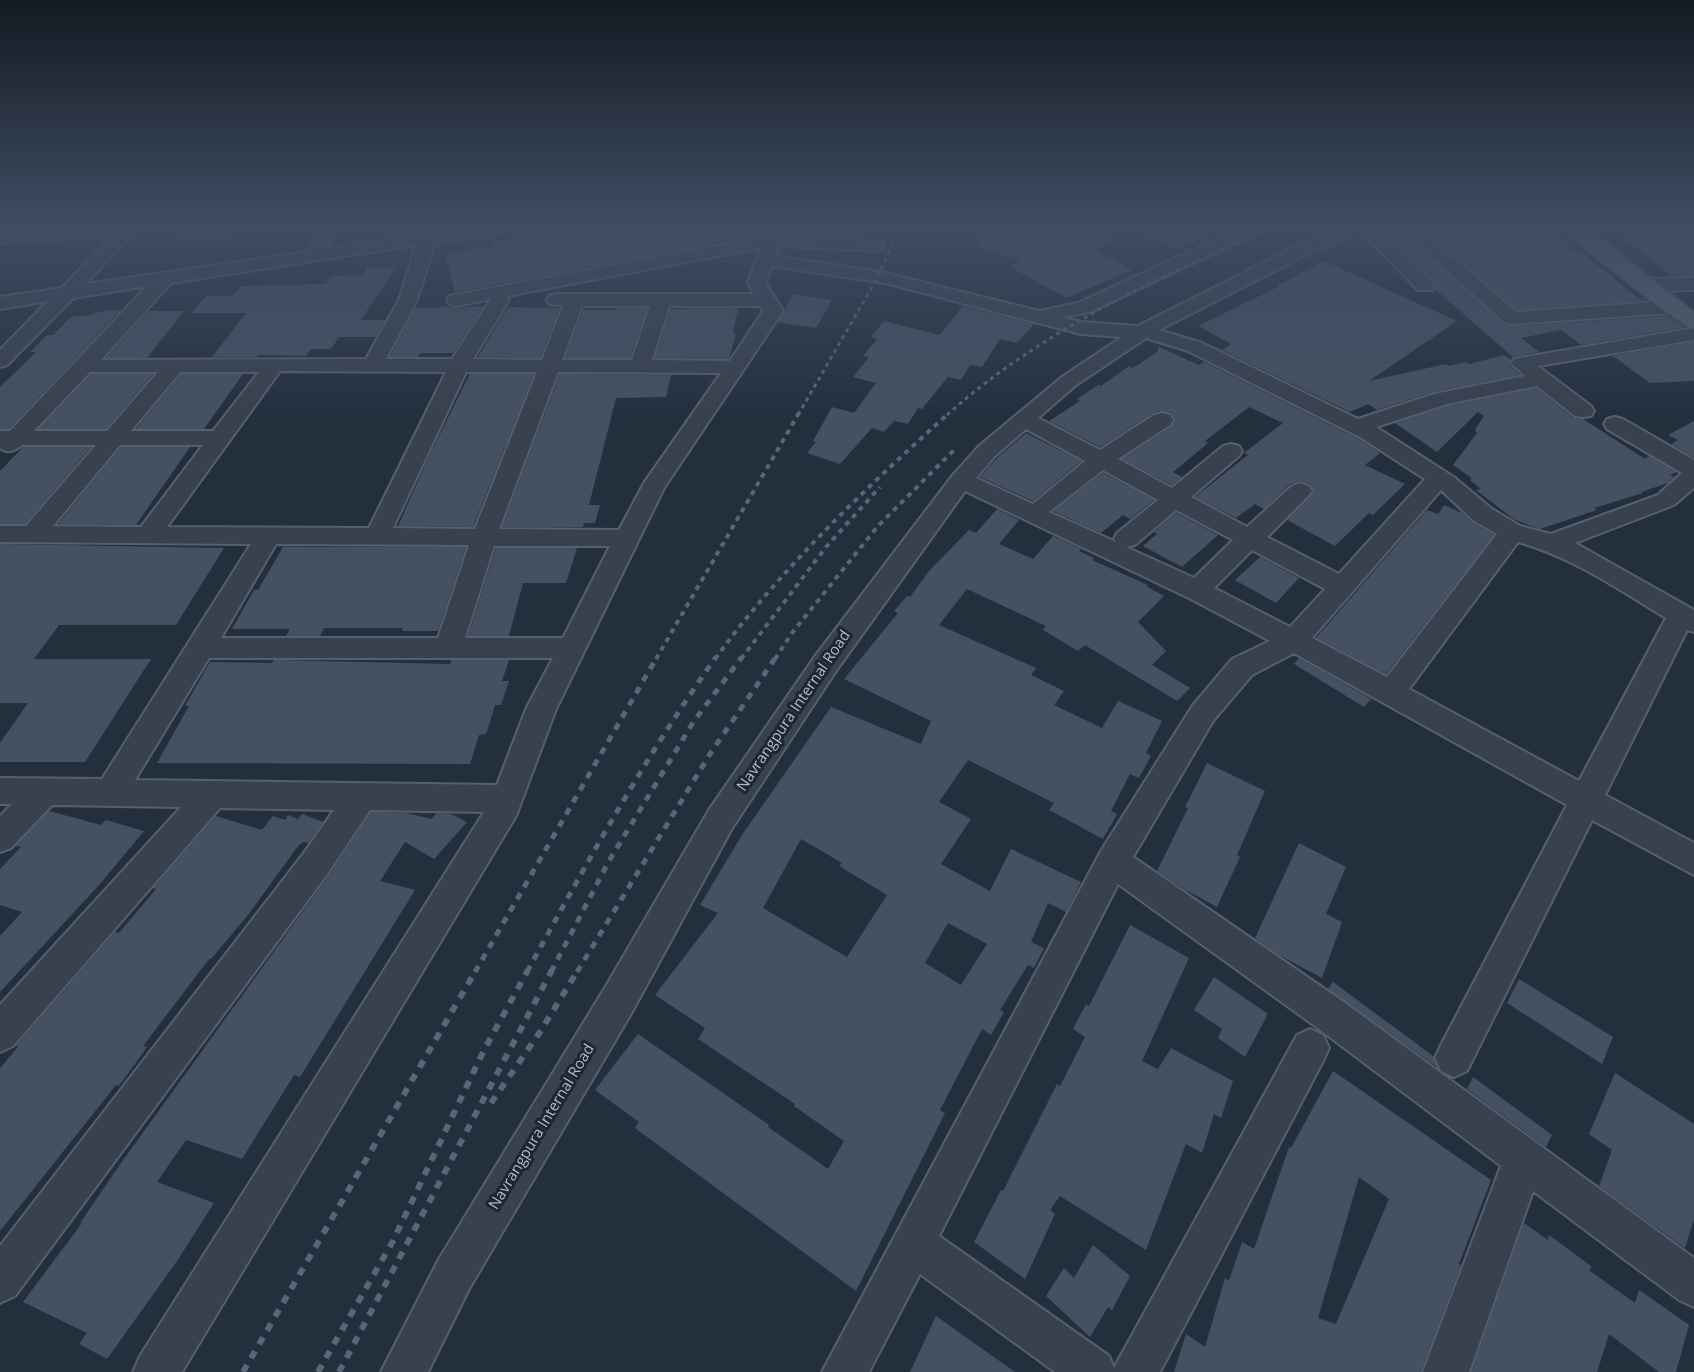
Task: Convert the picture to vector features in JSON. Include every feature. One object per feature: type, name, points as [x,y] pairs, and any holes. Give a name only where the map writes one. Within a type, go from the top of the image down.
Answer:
[{"type":"main road","points":[[1657,288],[1684,308],[1694,322]]},
{"type":"street","points":[[3,355],[73,288]]},
{"type":"street","points":[[0,303],[109,288]]},
{"type":"street","points":[[0,455],[8,438],[84,366],[156,288]]},
{"type":"street","points":[[373,365],[412,288]]},
{"type":"street","points":[[456,300],[521,288]]},
{"type":"street","points":[[156,1372],[507,799],[541,708],[658,479],[773,311],[760,288]]},
{"type":"street","points":[[927,288],[1081,328],[1143,332],[1195,347],[1357,426],[1439,478],[1483,515],[1512,532],[1553,543],[1588,560],[1687,618],[1587,801],[1454,1058]]},
{"type":"street","points":[[1036,315],[1083,308],[1126,288]]},
{"type":"street","name":"Navrangpura Internal Road","points":[[404,1372],[454,1274],[619,999],[720,820],[826,663],[961,480],[987,451],[1069,381],[1154,324],[1226,288]]},
{"type":"street","points":[[1476,288],[1510,318],[1684,308]]},
{"type":"street","points":[[408,300],[767,300]]},
{"type":"street","points":[[377,537],[459,365],[500,300]]},
{"type":"street","points":[[448,648],[484,537],[575,300]]},
{"type":"street","points":[[640,366],[661,300]]},
{"type":"street","points":[[1583,411],[1521,363],[1694,334]]},
{"type":"street","points":[[147,536],[274,365]]},
{"type":"street","points":[[84,366],[736,367]]},
{"type":"street","points":[[32,535],[175,366]]},
{"type":"street","points":[[1357,426],[1442,399],[1542,379]]},
{"type":"street","points":[[1023,419],[1342,587]]},
{"type":"street","points":[[1046,505],[1101,460],[1162,420]]},
{"type":"street","points":[[1615,424],[1694,470]]},
{"type":"street","points":[[8,438],[220,438]]},
{"type":"street","points":[[1126,539],[1231,451]]},
{"type":"street","points":[[1553,543],[1582,530],[1666,500],[1694,475]]},
{"type":"street","points":[[845,1372],[1113,861],[1203,713],[1242,667],[1294,641],[1439,478]]},
{"type":"street","points":[[961,480],[1200,592],[1391,692],[1694,860]]},
{"type":"street","points":[[1205,581],[1300,491]]},
{"type":"street","points":[[1391,692],[1512,532]]},
{"type":"street","points":[[0,534],[626,538]]},
{"type":"street","points":[[110,793],[201,648],[267,536]]},
{"type":"street","points":[[201,648],[570,648]]},
{"type":"street","points":[[0,791],[507,799]]},
{"type":"street","points":[[0,838],[44,792]]},
{"type":"street","points":[[0,1033],[212,795]]},
{"type":"street","points":[[0,1281],[316,863],[361,797]]},
{"type":"street","points":[[1113,861],[1332,1016],[1694,1285]]},
{"type":"street","points":[[1135,1372],[1310,1048]]},
{"type":"street","points":[[1446,1372],[1524,1159]]},
{"type":"street","points":[[913,1244],[1093,1372]]},
{"type":"building","points":[[239,288],[382,288],[361,320],[385,320],[376,337],[339,337],[331,349],[311,349],[306,356],[212,357],[246,313],[192,313],[206,296],[232,296]]},
{"type":"building","points":[[454,288],[477,288],[455,292]]},
{"type":"building","points":[[1049,288],[1090,288],[1067,298]]},
{"type":"building","points":[[1276,288],[1384,288],[1457,321],[1369,381],[1446,364],[1449,366],[1466,362],[1469,364],[1504,355],[1511,360],[1509,365],[1520,375],[1433,392],[1377,410],[1368,404],[1350,412],[1222,350],[1231,344],[1198,326]]},
{"type":"building","points":[[1463,288],[1503,324],[1511,326],[1668,316],[1685,327],[1581,345],[1561,330],[1521,338],[1539,352],[1513,357],[1435,289]]},
{"type":"building","points":[[1491,288],[1626,288],[1637,297],[1647,301],[1517,310]]},
{"type":"building","points":[[793,294],[832,300],[816,328],[778,322]]},
{"type":"building","points":[[440,306],[456,308],[484,306],[453,353],[420,353],[418,357],[390,357],[415,308],[441,308]]},
{"type":"building","points":[[963,306],[1034,324],[1017,343],[1000,339],[982,367],[970,365],[961,380],[948,377],[922,409],[918,408],[908,424],[894,421],[884,432],[872,428],[840,464],[807,453],[816,442],[813,441],[832,407],[854,413],[876,383],[853,377],[869,357],[863,356],[877,339],[871,337],[884,321],[940,335]]},
{"type":"building","points":[[508,307],[560,308],[540,358],[478,357]]},
{"type":"building","points":[[617,308],[647,308],[630,358],[565,358],[583,310],[616,310]]},
{"type":"building","points":[[738,308],[733,333],[736,333],[729,359],[655,358],[670,309]]},
{"type":"building","points":[[107,310],[121,310],[9,429],[0,429],[0,387],[36,352],[30,352],[47,335],[53,335],[72,316],[85,316]]},
{"type":"building","points":[[149,311],[184,311],[147,358],[106,358]]},
{"type":"building","points":[[1694,342],[1694,381],[1650,383],[1613,356]]},
{"type":"building","points":[[1159,347],[1199,365],[1204,362],[1359,439],[1380,453],[1365,465],[1405,484],[1373,515],[1369,513],[1335,546],[1287,520],[1314,492],[1310,485],[1301,481],[1290,484],[1264,509],[1255,504],[1236,518],[1195,497],[1248,455],[1244,453],[1283,423],[1249,407],[1205,441],[1208,443],[1173,472],[1182,477],[1172,485],[1122,459],[1171,427],[1175,419],[1171,413],[1161,411],[1153,413],[1100,447],[1049,421],[1080,401],[1077,399],[1098,385],[1101,386],[1129,366],[1133,368],[1157,352]]},
{"type":"building","points":[[91,374],[153,374],[106,429],[39,429]]},
{"type":"building","points":[[181,374],[243,374],[204,429],[136,429]]},
{"type":"building","points":[[470,374],[534,374],[473,527],[398,526],[431,452]]},
{"type":"building","points":[[560,374],[671,375],[666,397],[616,398],[589,505],[600,505],[595,523],[584,523],[583,527],[502,527]]},
{"type":"building","points":[[1536,388],[1574,418],[1583,419],[1645,459],[1649,456],[1676,472],[1670,475],[1674,477],[1668,483],[1641,492],[1643,493],[1594,508],[1597,510],[1540,529],[1515,520],[1476,490],[1481,489],[1470,480],[1472,478],[1453,465],[1477,433],[1475,430],[1484,416],[1478,412],[1437,452],[1395,423],[1448,406]]},
{"type":"building","points":[[1694,421],[1694,457],[1671,444],[1678,440],[1668,435]]},
{"type":"building","points":[[1026,433],[1081,461],[1033,501],[980,477],[997,458]]},
{"type":"building","points":[[23,447],[91,447],[25,524],[0,524],[0,471]]},
{"type":"building","points":[[121,447],[190,447],[136,525],[58,524]]},
{"type":"building","points":[[1103,473],[1154,500],[1130,519],[1123,515],[1101,533],[1053,511]]},
{"type":"building","points":[[1444,505],[1462,513],[1473,523],[1494,535],[1386,674],[1316,638],[1427,510],[1438,514]]},
{"type":"building","points":[[997,509],[1019,520],[999,544],[1033,559],[1053,536],[1081,549],[1079,551],[1094,558],[1092,560],[1148,585],[1146,586],[1164,596],[1138,622],[1166,651],[1152,665],[1190,688],[1177,701],[1085,645],[1078,651],[1043,630],[1046,626],[967,589],[939,625],[1036,668],[1031,675],[1064,691],[1054,705],[1102,728],[1118,701],[1162,721],[1146,753],[1151,756],[1139,778],[1130,774],[1111,811],[1117,814],[1103,839],[1049,810],[1054,803],[968,760],[939,802],[971,819],[941,864],[990,891],[1011,849],[1081,882],[1066,912],[1048,903],[1031,942],[1044,948],[1034,968],[1028,965],[1000,1010],[1004,1012],[991,1035],[982,1029],[940,1110],[945,1113],[856,1291],[635,1128],[639,1122],[595,1090],[638,1034],[828,1169],[844,1141],[794,1106],[795,1104],[698,1039],[705,1028],[655,995],[718,913],[700,905],[742,835],[831,707],[921,744],[931,721],[844,679],[898,613],[894,611],[907,596],[910,597],[929,571],[969,530],[976,533]],"holes":[[[801,839],[842,863],[839,866],[887,895],[847,957],[763,908]],[[948,923],[987,944],[961,985],[925,963]]]},
{"type":"building","points":[[1176,513],[1218,535],[1182,567],[1143,546],[1157,534],[1154,532]]},
{"type":"building","points":[[0,544],[224,548],[176,625],[59,625],[34,659],[151,659],[85,762],[0,762],[0,743],[28,703],[0,703]]},
{"type":"building","points":[[283,547],[466,547],[438,631],[402,631],[403,628],[324,628],[320,636],[286,636],[290,629],[232,629],[254,590],[258,590]]},
{"type":"building","points":[[496,548],[577,548],[566,583],[523,583],[509,636],[468,636]]},
{"type":"building","points":[[1260,557],[1299,578],[1276,603],[1235,580]]},
{"type":"building","points":[[1299,658],[1371,699],[1364,707],[1294,664]]},
{"type":"building","points":[[274,660],[450,664],[451,660],[509,660],[502,681],[509,681],[501,705],[495,705],[486,734],[479,735],[470,764],[157,763],[189,706],[185,706],[210,662],[272,663]]},
{"type":"building","points":[[1207,763],[1265,791],[1237,855],[1240,857],[1217,907],[1157,871]]},
{"type":"building","points":[[49,811],[101,825],[106,820],[144,831],[100,884],[0,992],[0,936],[22,912],[0,905],[0,869],[21,847],[16,846]]},
{"type":"building","points":[[371,812],[407,813],[431,819],[437,813],[451,814],[467,822],[434,859],[405,842],[380,881],[415,890],[300,1077],[294,1075],[242,1159],[186,1140],[157,1182],[214,1203],[177,1261],[107,1359],[79,1344],[87,1333],[23,1302],[82,1223],[80,1223],[121,1163],[330,874]]},
{"type":"building","points":[[302,814],[323,822],[308,843],[303,842],[298,846],[248,915],[209,959],[143,1046],[147,1047],[119,1086],[116,1085],[0,1231],[0,1068],[18,1047],[16,1046],[115,932],[119,933],[156,889],[153,888],[216,816],[262,830],[273,816],[285,820],[288,815],[298,819]]},
{"type":"building","points":[[1299,843],[1346,867],[1326,914],[1342,922],[1322,978],[1277,954],[1255,938]]},
{"type":"building","points":[[1130,925],[1189,958],[1142,1061],[1158,1069],[1171,1048],[1233,1081],[1221,1118],[1214,1114],[1202,1153],[1186,1144],[1146,1250],[1060,1196],[1050,1210],[1055,1214],[1025,1279],[974,1242],[1001,1190],[1003,1191],[1057,1084],[1060,1086],[1085,1037],[1073,1029],[1086,1004],[1089,1006]]},
{"type":"building","points":[[1214,977],[1268,1014],[1245,1057],[1218,1038],[1222,1029],[1194,1010]]},
{"type":"building","points":[[1519,979],[1613,1037],[1602,1064],[1507,1003]]},
{"type":"building","points":[[1333,982],[1433,1056],[1437,1067],[1328,989]]},
{"type":"building","points":[[1333,1071],[1491,1180],[1421,1372],[1174,1372],[1186,1334],[1205,1347],[1225,1278],[1229,1281],[1242,1242],[1254,1249],[1289,1147],[1291,1148]],"holes":[[[1359,1177],[1389,1199],[1336,1324],[1318,1318]]]},
{"type":"building","points":[[1615,1073],[1694,1124],[1694,1219],[1685,1248],[1599,1186],[1612,1150],[1589,1134]]},
{"type":"building","points":[[1473,1077],[1552,1135],[1546,1147],[1467,1089]]},
{"type":"building","points":[[1524,1223],[1548,1240],[1549,1235],[1591,1266],[1590,1271],[1635,1303],[1639,1290],[1689,1325],[1676,1372],[1659,1372],[1609,1334],[1597,1372],[1471,1372]]},
{"type":"building","points":[[1093,1245],[1130,1276],[1112,1310],[1108,1307],[1090,1337],[1046,1296],[1064,1268],[1074,1278]]},
{"type":"building","points":[[936,1316],[1015,1372],[910,1372]]},
{"type":"railway","points":[[798,415],[871,288]]},
{"type":"railway","points":[[947,415],[1023,356],[1064,330],[1142,288]]},
{"type":"railway","points":[[656,659],[799,413]]},
{"type":"railway","points":[[715,659],[768,592],[796,561],[856,500],[949,413]]},
{"type":"railway","points":[[775,659],[792,633],[878,526],[954,450]]},
{"type":"railway","points":[[741,659],[826,547],[880,487]]},
{"type":"railway","points":[[475,972],[657,657]]},
{"type":"railway","points":[[527,972],[641,772],[716,657]]},
{"type":"railway","points":[[551,972],[609,861],[694,721],[742,657]]},
{"type":"railway","points":[[577,972],[710,754],[776,657]]},
{"type":"railway","points":[[243,1372],[476,970]]},
{"type":"railway","points":[[318,1372],[393,1241],[484,1050],[528,970]]},
{"type":"railway","points":[[339,1372],[552,970]]},
{"type":"railway","points":[[491,1103],[540,1032],[578,970]]}]
